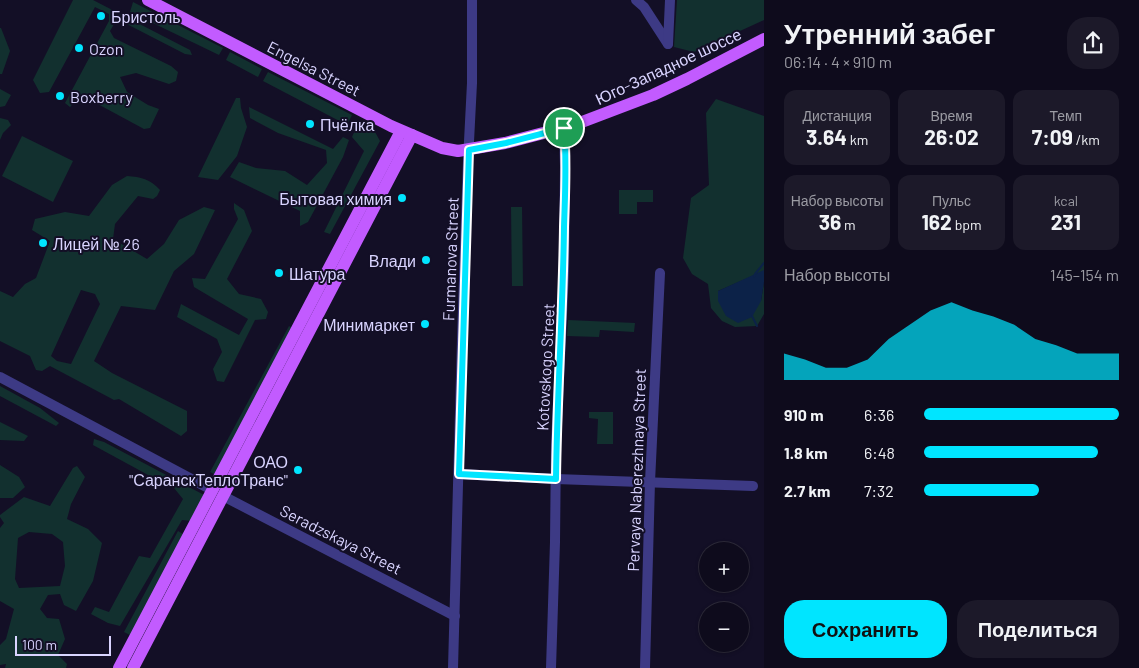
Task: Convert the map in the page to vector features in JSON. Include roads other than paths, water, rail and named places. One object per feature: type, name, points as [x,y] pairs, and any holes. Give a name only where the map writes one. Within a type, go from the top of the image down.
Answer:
[{"type":"main road","name":"Engelsa Street","points":[[148,0],[406,133],[442,148],[469,150]]},
{"type":"main road","name":"Юго-Западное шоссе","points":[[469,150],[506,143],[564,128],[609,112],[687,79],[764,39]]},
{"type":"main road","points":[[132,668],[218,493],[406,133]]},
{"type":"main road","points":[[119,668],[218,493]]},
{"type":"street","name":"Furmanova Street","points":[[453,668],[472,74],[472,0]]},
{"type":"street","points":[[636,0],[644,7],[668,44],[670,0]]},
{"type":"street","name":"Kotovskogo Street","points":[[551,668],[556,445],[564,262],[566,166],[564,128]]},
{"type":"street","name":"Pervaya Naberezhnaya Street","points":[[645,668],[650,482],[660,273]]},
{"type":"street","name":"Seradzskaya Street","points":[[0,377],[455,616]]},
{"type":"street","points":[[459,474],[753,486]]},
{"type":"water","points":[[764,270],[761,301],[752,317],[738,323],[726,316],[718,301],[718,291]]},
{"type":"waterway","points":[[754,277],[764,263]]},
{"type":"waterway","points":[[752,316],[757,326]]},
{"type":"place","name":"Бристоль","points":[[101,16]]},
{"type":"place","name":"Ozon","points":[[79,48]]},
{"type":"place","name":"Boxberry","points":[[60,96]]},
{"type":"place","name":"Пчёлка","points":[[310,124]]},
{"type":"place","name":"Бытовая химия","points":[[402,198]]},
{"type":"place","name":"Лицей № 26","points":[[43,243]]},
{"type":"place","name":"Влади","points":[[426,260]]},
{"type":"place","name":"Шатура","points":[[279,273]]},
{"type":"place","name":"Минимаркет","points":[[425,324]]},
{"type":"place","name":"ОАО \"СаранскТеплоТранс\"","points":[[298,470]]}]
